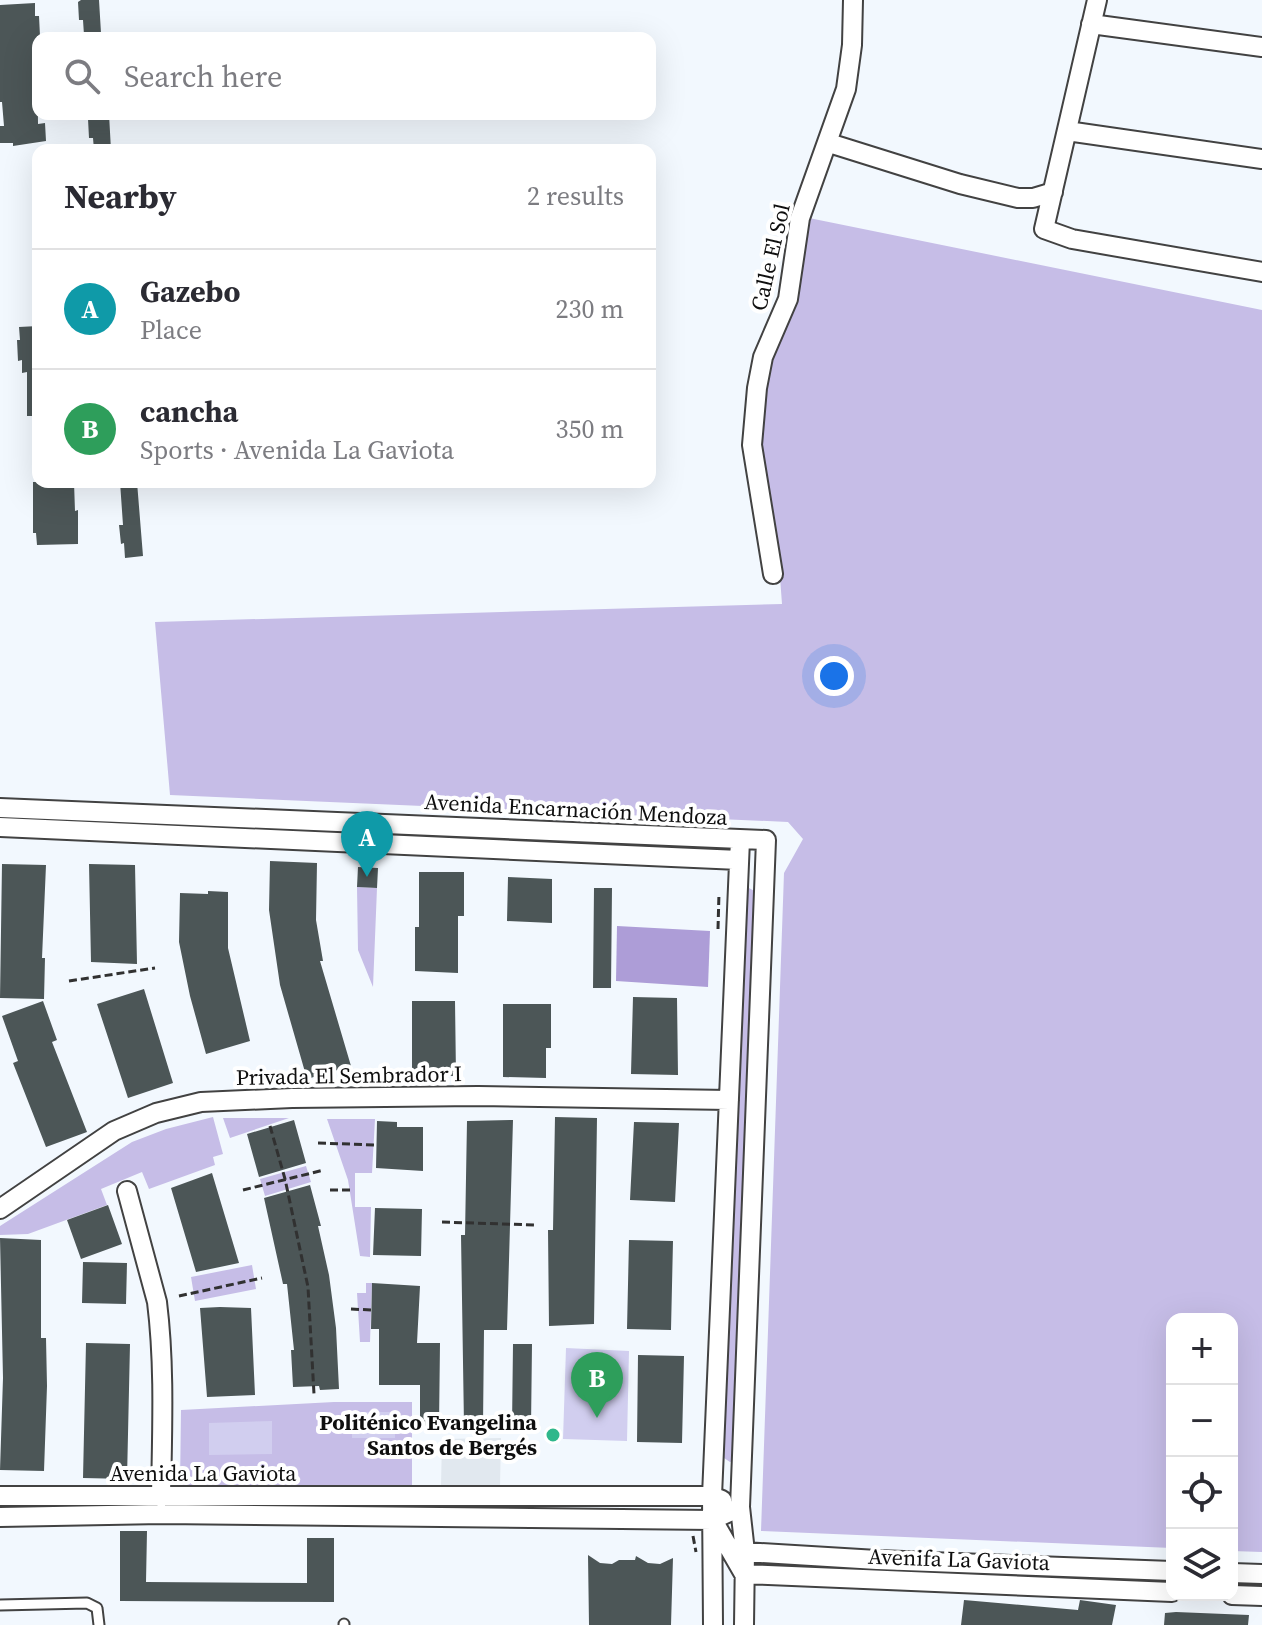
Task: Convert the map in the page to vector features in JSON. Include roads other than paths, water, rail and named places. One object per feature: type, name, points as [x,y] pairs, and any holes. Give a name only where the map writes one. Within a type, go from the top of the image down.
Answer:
[{"type":"street","name":"Calle El Sol","points":[[773,574],[752,445],[757,388],[763,357],[788,299],[800,218],[846,89],[852,45],[853,0]]},
{"type":"street","points":[[1097,0],[1044,229],[1072,239],[1262,272]]},
{"type":"street","points":[[1091,24],[1262,47]]},
{"type":"street","points":[[1067,131],[1262,159]]},
{"type":"street","points":[[829,143],[960,184],[1018,198],[1033,198],[1053,192]]},
{"type":"street","name":"Avenida Encarnación Mendoza","points":[[0,808],[766,840],[740,1507]]},
{"type":"street","name":"Avenida Encarnación Mendoza","points":[[0,827],[739,860]]},
{"type":"street","points":[[713,1625],[712,1496],[740,840]]},
{"type":"street","name":"Privada El Sembrador I","points":[[0,1209],[114,1131],[156,1113],[201,1102],[478,1096],[729,1100]]},
{"type":"street","points":[[127,1191],[158,1311],[162,1368],[161,1497]]},
{"type":"street","name":"Avenida La Gaviota","points":[[0,1496],[712,1496],[740,1507]]},
{"type":"street","points":[[712,1520],[740,1507],[745,1552],[744,1625]]},
{"type":"street","name":"Avenida La Gaviota","points":[[0,1517],[162,1514],[712,1520]]},
{"type":"street","points":[[712,1520],[744,1574]]},
{"type":"street","name":"Avenifa La Gaviota","points":[[745,1552],[1166,1571]]},
{"type":"street","points":[[1238,1573],[1262,1574]]},
{"type":"street","name":"Avenifa La Gaviota","points":[[744,1574],[1166,1592]]},
{"type":"street","points":[[1238,1595],[1262,1596]]},
{"type":"lane","points":[[0,1605],[87,1603],[97,1608],[99,1625]]},
{"type":"place","name":"Gazebo","points":[[367,877]]},
{"type":"place","name":"cancha","points":[[597,1418]]},
{"type":"place","name":"Politénico Evangelina Santos de Bergés","points":[[553,1435]]}]
